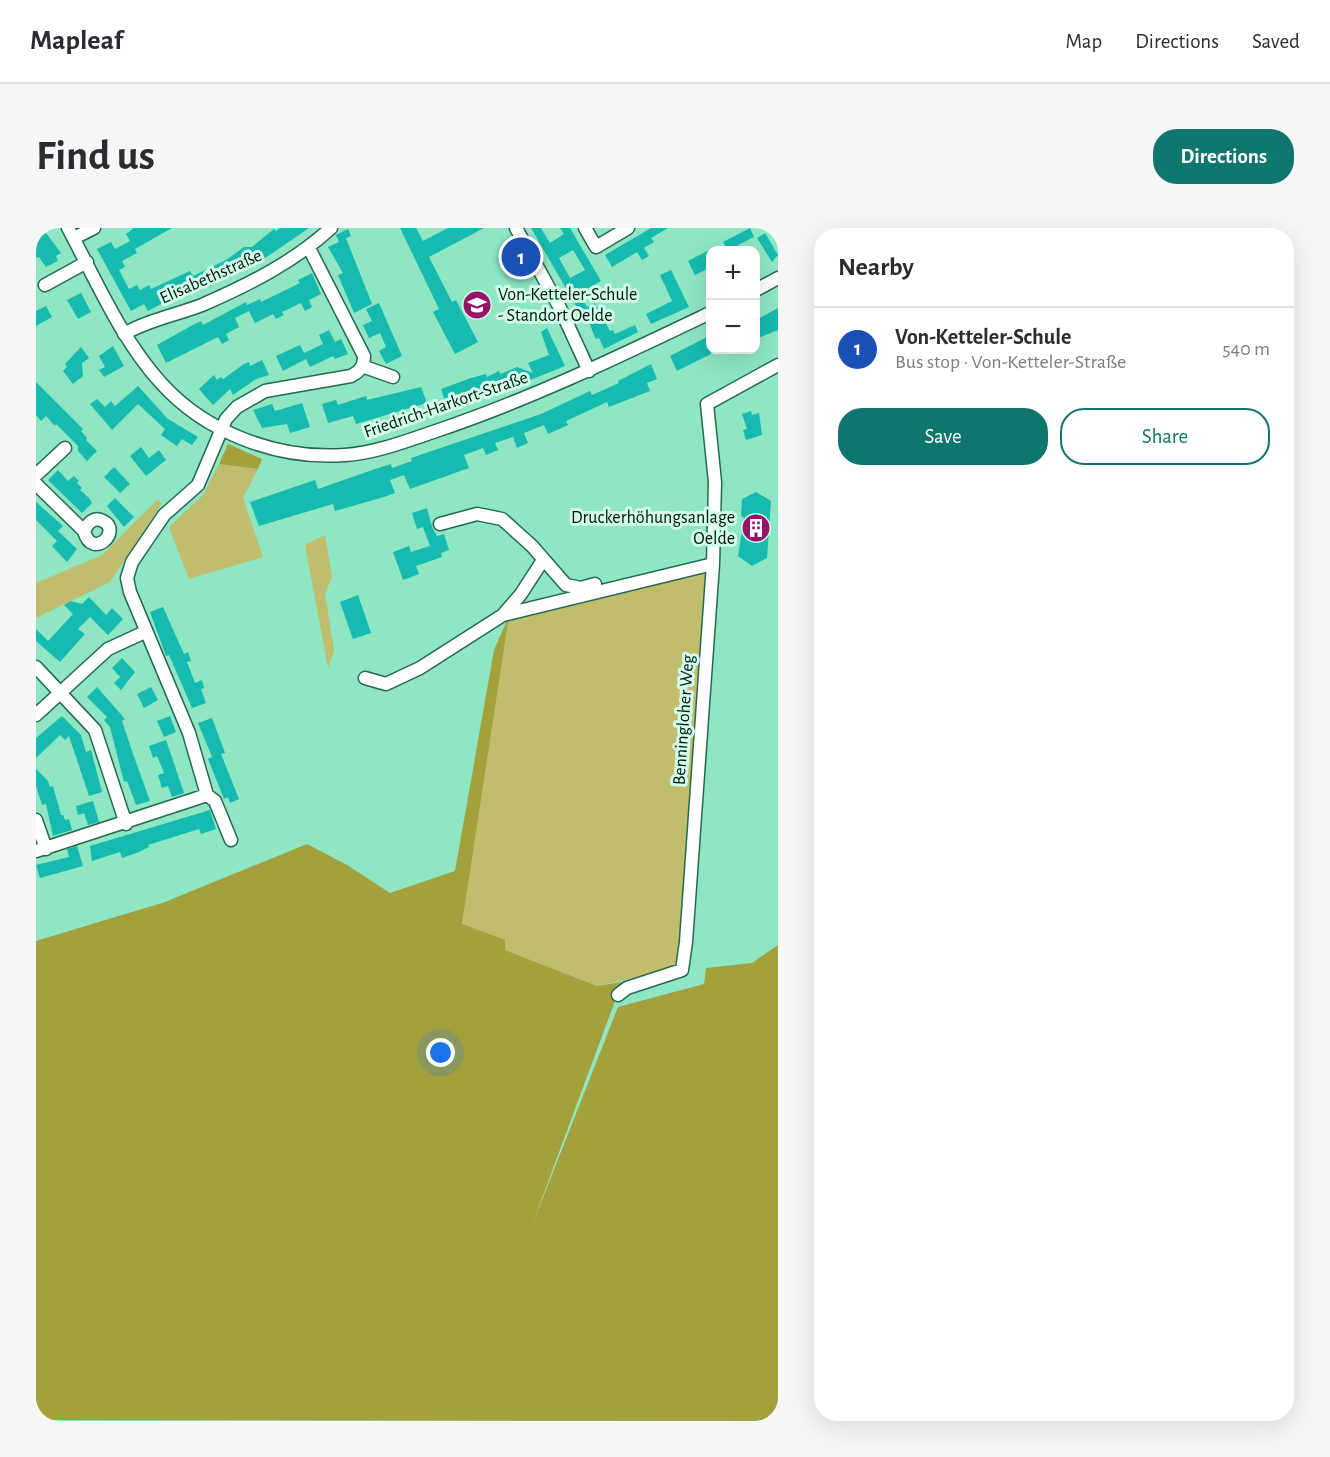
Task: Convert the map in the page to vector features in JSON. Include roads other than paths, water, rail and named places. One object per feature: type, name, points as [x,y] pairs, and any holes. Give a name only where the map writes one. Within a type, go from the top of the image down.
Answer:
[{"type":"street","points":[[71,233],[94,228]]},
{"type":"street","name":"Elisabethstraße","points":[[124,334],[201,305],[258,279],[309,248],[331,228]]},
{"type":"street","points":[[516,228],[560,308],[589,371]]},
{"type":"street","points":[[585,228],[596,247],[628,228]]},
{"type":"street","name":"Friedrich-Harkort-Straße","points":[[71,233],[124,334],[147,367],[169,391],[198,415],[222,429],[285,452],[345,455],[366,452],[450,426],[589,371],[706,315]]},
{"type":"street","points":[[231,840],[215,801],[207,795],[189,733],[145,632],[127,578],[132,562],[164,515],[198,485],[226,419],[237,407],[265,391],[351,376],[362,366],[364,356],[309,248]]},
{"type":"street","points":[[45,285],[87,262]]},
{"type":"street","points":[[760,288],[778,278]]},
{"type":"street","name":"Benningloher Weg","points":[[618,995],[627,988],[682,969],[686,942],[713,560],[714,482],[707,404],[778,364]]},
{"type":"street","points":[[362,366],[393,377]]},
{"type":"street","points":[[36,475],[64,448]]},
{"type":"street","points":[[36,484],[84,531]]},
{"type":"street","points":[[440,524],[477,514],[502,519],[532,546],[566,585],[581,588],[713,560]]},
{"type":"street","points":[[365,678],[386,684],[420,668],[503,615],[521,594],[543,560]]},
{"type":"street","points":[[503,615],[713,560]]},
{"type":"street","points":[[36,716],[108,649],[145,632]]},
{"type":"street","points":[[36,667],[95,730],[126,824]]},
{"type":"street","points":[[36,820],[41,850],[126,824],[207,795]]},
{"type":"place","name":"Von-Ketteler-Schule","points":[[521,257]]},
{"type":"place","name":"Von-Ketteler-Schule - Standort Oelde","points":[[477,305]]},
{"type":"place","name":"Druckerhöhungsanlage Oelde","points":[[756,528]]}]
